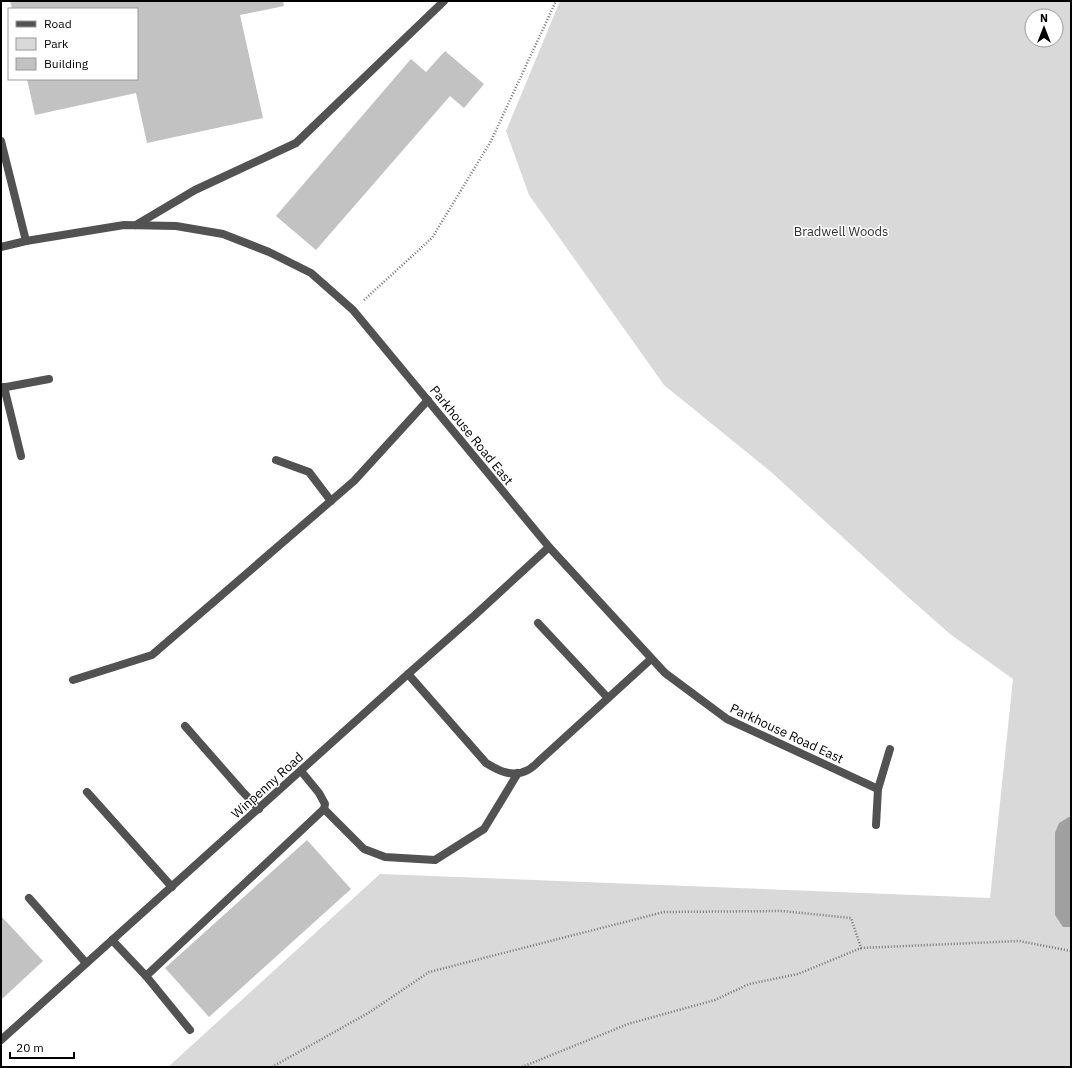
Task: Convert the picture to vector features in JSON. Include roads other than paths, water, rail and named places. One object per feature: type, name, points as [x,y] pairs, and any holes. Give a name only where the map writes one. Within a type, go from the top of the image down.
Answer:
[{"type":"street","points":[[136,225],[195,190],[296,143],[444,1]]},
{"type":"street","points":[[1,141],[26,241]]},
{"type":"street","name":"Parkhouse Road East","points":[[1,247],[26,241],[124,225],[176,226],[224,234],[269,252],[311,272],[353,310],[549,547],[665,673],[727,719],[878,789]]},
{"type":"street","points":[[21,456],[3,388],[49,378]]},
{"type":"street","points":[[73,680],[152,655],[354,481],[428,400]]},
{"type":"street","points":[[276,460],[309,472],[331,501]]},
{"type":"street","name":"Winpenny Road","points":[[1,1040],[549,547]]},
{"type":"street","points":[[538,623],[608,698]]},
{"type":"street","points":[[408,674],[486,763],[497,770],[507,773],[518,773],[528,770],[538,762],[650,658]]},
{"type":"street","points":[[185,726],[259,809]]},
{"type":"street","points":[[876,825],[878,789],[890,748]]},
{"type":"street","points":[[146,976],[324,809],[325,804],[319,793],[301,771]]},
{"type":"street","points":[[324,809],[364,849],[385,857],[436,860],[484,829],[518,773]]},
{"type":"street","points":[[87,792],[172,887]]},
{"type":"street","points":[[29,898],[86,963]]},
{"type":"street","points":[[112,940],[146,976],[190,1030]]},
{"type":"park label","name":"Bradwell Woods","points":[[841,231]]}]
